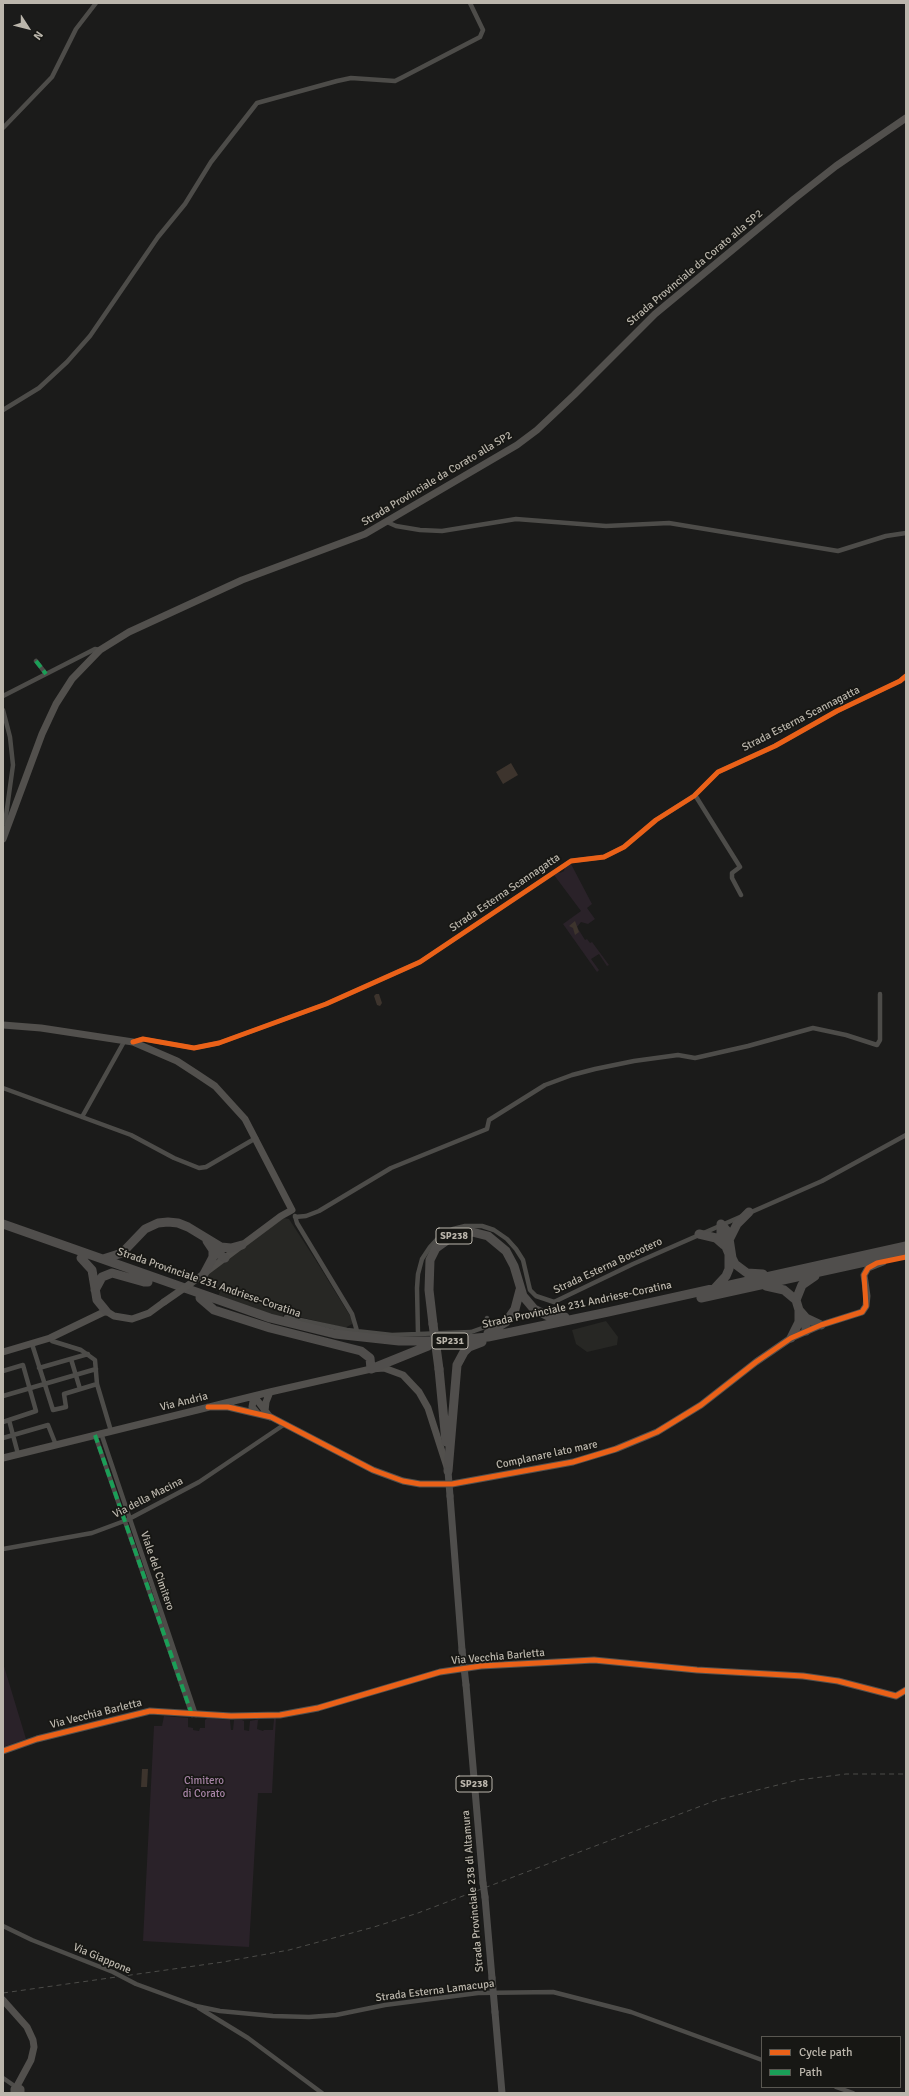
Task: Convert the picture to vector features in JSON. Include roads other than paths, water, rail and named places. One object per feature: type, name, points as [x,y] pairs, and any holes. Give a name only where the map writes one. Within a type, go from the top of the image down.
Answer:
[{"type":"highway","points":[[730,1238],[737,1224],[748,1212]]},
{"type":"highway","points":[[103,1260],[117,1255],[128,1247],[145,1229],[158,1223],[168,1222],[178,1223],[188,1227],[217,1248],[225,1258]]},
{"type":"highway","name":"Strada Provinciale 231 Andriese-Coratina","points":[[3,1224],[281,1327],[317,1336],[377,1344],[428,1346],[453,1346],[572,1325],[716,1292],[786,1273],[906,1246]]},
{"type":"highway","points":[[721,1224],[726,1228],[730,1238],[732,1258],[740,1270],[754,1275],[775,1272],[786,1273]]},
{"type":"highway","points":[[716,1292],[726,1276],[730,1262],[721,1235],[721,1224]]},
{"type":"highway","name":"Strada Provinciale 231 Andriese-Coratina","points":[[3,1230],[81,1258],[312,1330],[372,1339],[448,1341],[488,1337],[627,1308],[844,1267],[906,1253]]},
{"type":"highway","name":"SP238","points":[[448,1471],[439,1369],[429,1290],[430,1260],[436,1248],[457,1234],[480,1234],[488,1236],[501,1245],[512,1262],[520,1290]]},
{"type":"highway","points":[[699,1234],[716,1238],[726,1247]]},
{"type":"highway","points":[[217,1248],[242,1246]]},
{"type":"highway","points":[[95,1290],[102,1277],[112,1272],[144,1282],[147,1278],[130,1264],[127,1256],[128,1247]]},
{"type":"highway","points":[[204,1274],[217,1248]]},
{"type":"highway","points":[[81,1258],[92,1270],[97,1300],[106,1311]]},
{"type":"highway","points":[[796,1300],[802,1285],[812,1276],[839,1271],[844,1267]]},
{"type":"highway","points":[[716,1292],[761,1286],[773,1286],[784,1290],[796,1300],[806,1330]]},
{"type":"highway","points":[[448,1341],[453,1338],[487,1334],[500,1327],[514,1308],[520,1290]]},
{"type":"highway","points":[[520,1290],[526,1301],[534,1309],[553,1317],[568,1317],[606,1309],[627,1308]]},
{"type":"highway","points":[[200,1298],[206,1305],[220,1312],[296,1335],[362,1351],[370,1358],[371,1369],[428,1346]]},
{"type":"highway","points":[[802,1320],[821,1325]]},
{"type":"highway","points":[[791,1338],[802,1320]]},
{"type":"highway","points":[[448,1471],[457,1365],[464,1352],[469,1347],[475,1343],[497,1338]]},
{"type":"main road","name":"Strada Provinciale 238 di Altamura","points":[[448,1471],[462,1650],[502,2093]]},
{"type":"street","points":[[3,128],[52,77],[76,29],[96,3]]},
{"type":"street","points":[[3,410],[39,388],[67,362],[90,336],[158,237],[185,204],[211,162],[256,103],[351,78],[395,80],[403,77],[480,37],[483,30],[470,3]]},
{"type":"street","name":"Strada Provinciale da Corato alla SP2","points":[[3,839],[42,734],[56,704],[72,680],[100,650],[129,632],[242,580],[365,534],[492,460],[538,430],[655,314],[800,194],[836,166],[906,118]]},
{"type":"street","points":[[387,522],[396,526],[420,530],[442,531],[516,519],[606,526],[669,523],[838,551],[886,536],[906,533]]},
{"type":"street","points":[[3,696],[95,649],[100,650]]},
{"type":"street","points":[[36,661],[46,674]]},
{"type":"street","name":"Strada Esterna Scannagatta","points":[[3,1025],[129,1041],[143,1040],[194,1048],[219,1043],[326,1004],[420,962],[571,861],[604,857],[624,847],[656,820],[676,809],[695,795],[718,772],[775,746],[837,711],[900,681],[906,676]]},
{"type":"street","points":[[3,710],[10,737],[13,765],[5,823],[8,826]]},
{"type":"street","points":[[695,795],[740,867],[732,873],[732,878],[740,895]]},
{"type":"street","points":[[3,1352],[50,1338],[106,1311],[114,1316],[132,1319],[149,1313],[281,1216],[294,1214],[306,1216],[318,1211],[391,1168],[487,1129],[488,1120],[545,1085],[572,1075],[595,1068],[634,1061],[678,1055],[695,1058],[748,1046],[813,1028],[846,1035],[877,1045],[880,1040],[880,994]]},
{"type":"street","points":[[82,1117],[129,1041],[177,1061],[215,1086],[246,1119],[294,1214],[352,1314],[357,1331]]},
{"type":"street","points":[[3,1088],[131,1135],[174,1158],[199,1168],[206,1167],[256,1138]]},
{"type":"street","name":"Strada Esterna Boccotero","points":[[418,1334],[417,1288],[418,1274],[422,1259],[441,1235],[453,1229],[465,1226],[482,1226],[494,1230],[507,1239],[523,1260],[530,1290],[536,1296],[554,1302],[721,1224],[822,1181],[906,1135]]},
{"type":"street","name":"Complanare lato mare","points":[[271,1417],[388,1476],[428,1485],[460,1483],[573,1462],[637,1441],[670,1424],[701,1405],[756,1362],[791,1338],[806,1330],[862,1312],[866,1306],[864,1275],[868,1268],[877,1263],[906,1257]]},
{"type":"street","points":[[286,1317],[318,1325],[392,1335],[471,1332],[484,1329],[488,1326],[487,1318]]},
{"type":"street","points":[[50,1338],[52,1341],[88,1354],[95,1360],[97,1384],[111,1431]]},
{"type":"street","points":[[32,1344],[44,1384],[54,1410],[66,1407],[64,1394],[97,1384]]},
{"type":"street","points":[[39,1368],[88,1354]]},
{"type":"street","points":[[71,1359],[80,1389]]},
{"type":"street","points":[[3,1371],[23,1366],[36,1411],[3,1422]]},
{"type":"street","name":"Via Andria","points":[[3,1458],[270,1392],[371,1369],[384,1368],[403,1375],[419,1392],[428,1408],[448,1471]]},
{"type":"street","points":[[3,1396],[96,1369]]},
{"type":"street","points":[[265,1411],[266,1402],[270,1392]]},
{"type":"street","points":[[254,1396],[271,1417]]},
{"type":"street","points":[[254,1396],[252,1407],[258,1413]]},
{"type":"street","points":[[208,1407],[228,1407],[271,1417]]},
{"type":"street","points":[[9,1420],[18,1454]]},
{"type":"street","name":"Via della Macina","points":[[3,1549],[92,1534],[127,1520],[198,1482],[285,1424]]},
{"type":"street","points":[[3,1438],[48,1425],[56,1445]]},
{"type":"street","points":[[98,1434],[194,1715]]},
{"type":"street","name":"Via Vecchia Barletta","points":[[3,1751],[37,1739],[150,1711],[194,1715],[231,1716],[280,1714],[318,1708],[440,1672],[481,1666],[594,1660],[697,1670],[803,1676],[838,1682],[896,1696],[906,1690]]},
{"type":"street","name":"Via Giappone","points":[[3,1926],[32,1940],[113,1972],[136,1984],[196,2006]]},
{"type":"street","name":"Strada Esterna Lamacupa","points":[[196,2006],[273,2016],[309,2017],[342,2014],[385,2005],[478,1993],[553,1992],[631,2012],[761,2060]]},
{"type":"street","points":[[3,2000],[27,2027],[33,2040],[33,2054],[18,2090],[5,2080]]},
{"type":"street","points":[[196,2006],[248,2038],[322,2093]]},
{"type":"street","points":[[839,2088],[853,2093]]},
{"type":"railway","points":[[3,1993],[223,1962],[289,1950],[374,1927],[418,1913],[717,1800],[798,1780],[846,1774],[906,1774]]},
{"type":"park label","name":"Cimitero di Corato","points":[[204,1787]]}]
